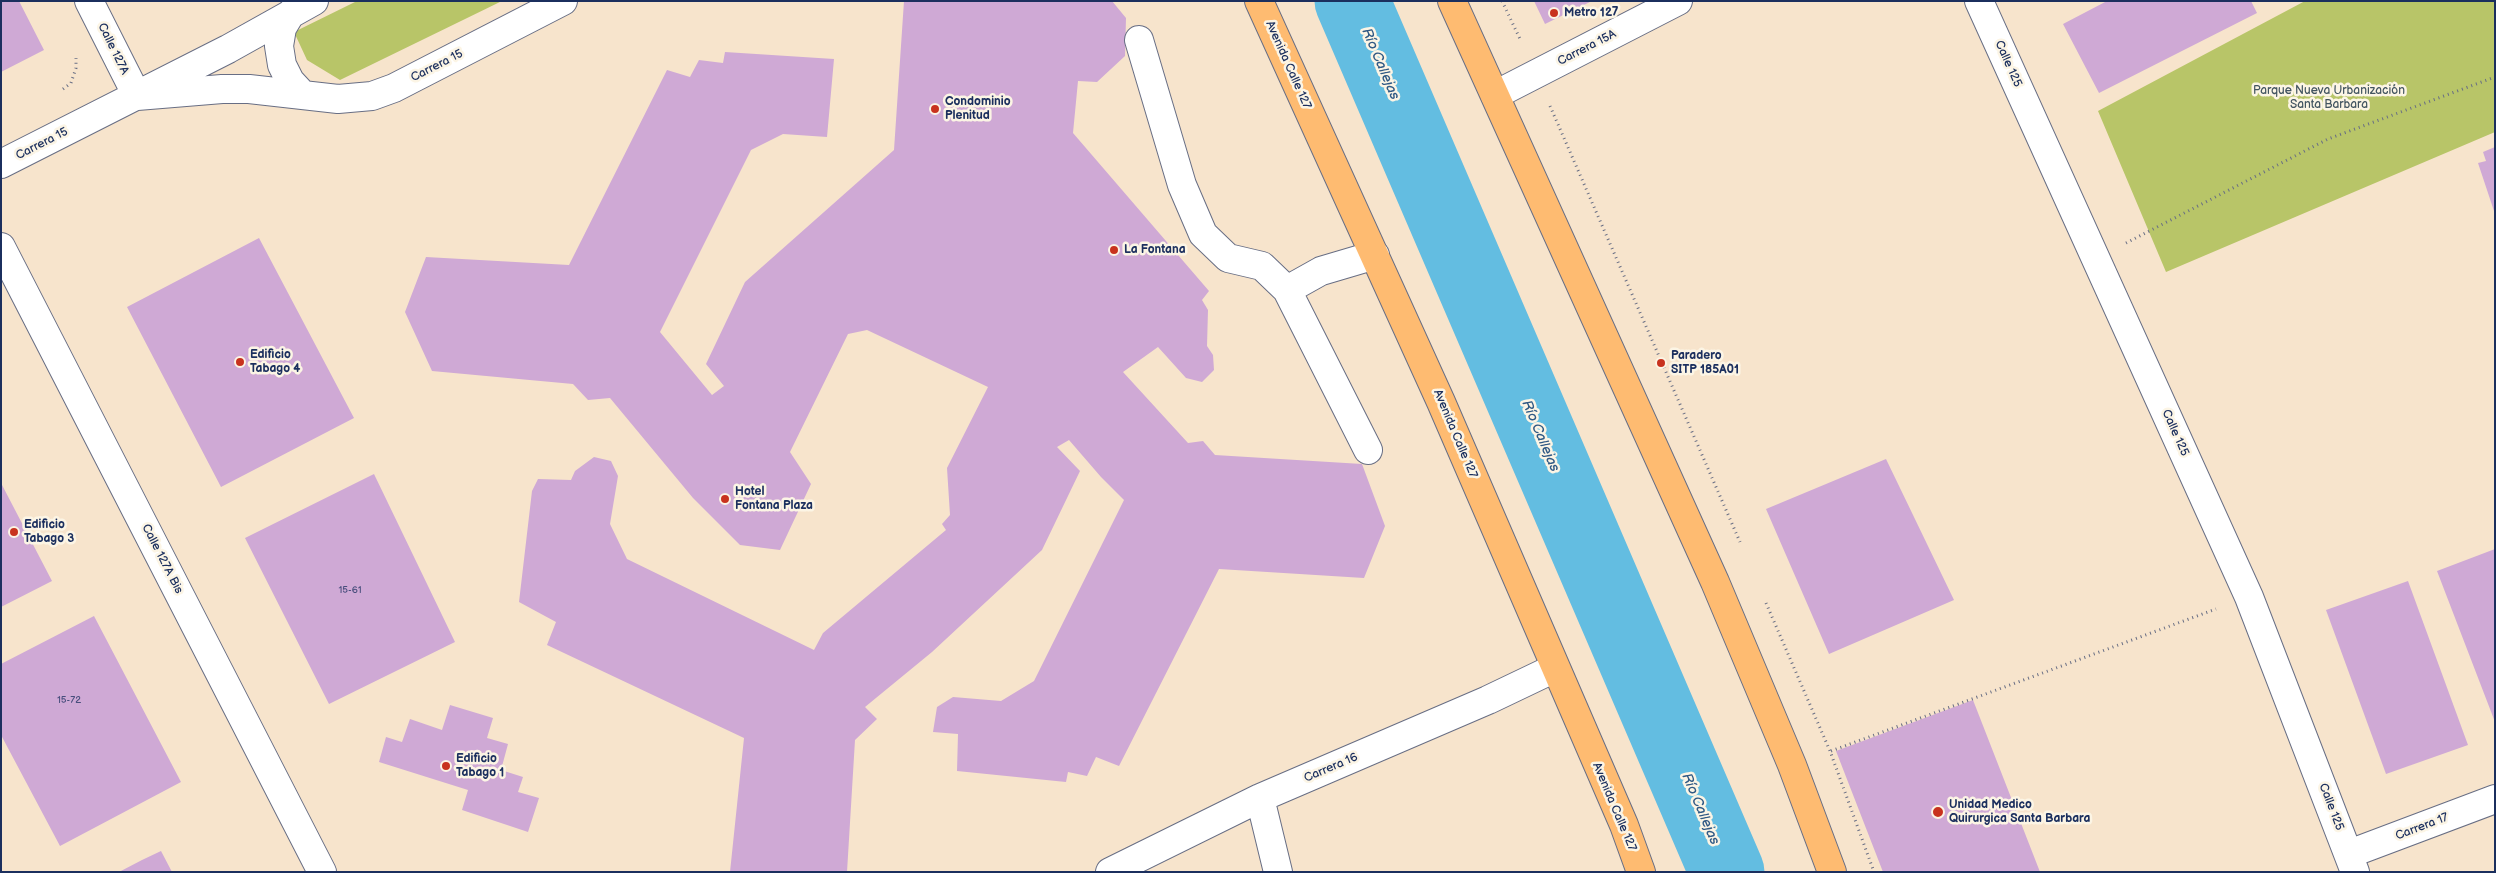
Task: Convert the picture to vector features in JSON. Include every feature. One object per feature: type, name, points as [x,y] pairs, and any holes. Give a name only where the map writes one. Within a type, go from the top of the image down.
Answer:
[{"type":"main road","name":"Avenida Calle 127","points":[[1259,1],[1441,402],[1624,826],[1641,872]]},
{"type":"main road","points":[[1452,1],[1715,582],[1792,765],[1832,872]]},
{"type":"street","name":"Calle 127A","points":[[89,1],[136,96]]},
{"type":"street","name":"Carrera 15","points":[[136,96],[222,89],[249,89],[338,100],[354,99],[387,91],[563,1]]},
{"type":"street","name":"Carrera 15A","points":[[1495,95],[1678,1]]},
{"type":"street","name":"Calle 125","points":[[1979,1],[2249,597],[2352,863]]},
{"type":"street","name":"Carrera 15","points":[[1,164],[228,49],[302,7]]},
{"type":"street","name":"Carrera 15","points":[[302,7],[282,28],[279,46],[282,65],[290,81],[303,95]]},
{"type":"street","points":[[1139,40],[1163,128],[1182,185],[1203,234],[1228,258],[1262,266],[1286,290],[1368,450]]},
{"type":"street","name":"Calle 127A Bis","points":[[1,246],[322,872]]},
{"type":"street","points":[[1286,290],[1321,271],[1375,256]]},
{"type":"street","name":"Carrera 16","points":[[1110,872],[1260,798],[1488,700],[1555,668]]},
{"type":"street","points":[[1260,798],[1278,872]]},
{"type":"street","name":"Carrera 17","points":[[2352,863],[2495,799]]},
{"type":"path","points":[[1502,1],[1536,74],[1743,550]]},
{"type":"path","points":[[55,94],[71,83],[76,68],[76,52]]},
{"type":"path","points":[[2096,258],[2328,139],[2495,77]]},
{"type":"path","points":[[1763,596],[1830,751],[1874,872]]},
{"type":"path","points":[[1792,765],[2249,597]]},
{"type":"green space","points":[[357,1],[502,1],[340,80],[307,60],[294,32]]},
{"type":"green space","name":"Parque Nueva Urbanización Santa Barbara","points":[[2305,1],[2495,1],[2495,132],[2166,272],[2098,111]]},
{"type":"building","points":[[1,1],[19,1],[44,50],[1,72]]},
{"type":"building","points":[[904,1],[1112,1],[1126,18],[1125,56],[1097,82],[1078,81],[1073,133],[1209,291],[1202,300],[1208,310],[1207,346],[1213,355],[1214,370],[1202,382],[1186,378],[1158,347],[1123,372],[1188,443],[1203,441],[1215,455],[1362,464],[1385,526],[1364,578],[1219,569],[1119,766],[1096,757],[1087,776],[1068,772],[1066,782],[957,771],[958,734],[933,732],[937,707],[953,697],[1001,701],[1034,681],[1124,500],[1069,440],[1057,447],[1080,471],[1042,550],[932,652],[865,707],[877,719],[855,740],[847,872],[730,872],[744,738],[547,645],[556,622],[519,602],[532,491],[538,479],[571,480],[575,471],[594,457],[611,461],[618,476],[610,524],[627,559],[814,650],[823,633],[946,530],[942,524],[950,515],[947,468],[988,387],[867,330],[848,334],[790,452],[811,484],[780,550],[740,545],[693,498],[610,398],[588,400],[573,384],[432,371],[405,312],[426,257],[569,265],[667,70],[690,77],[699,60],[723,63],[725,52],[834,59],[827,137],[783,134],[751,150],[660,332],[712,395],[724,386],[706,364],[745,282],[894,150]]},
{"type":"building","name":"Metro 127","points":[[1534,1],[1592,1],[1545,24]]},
{"type":"building","points":[[2107,1],[2251,1],[2257,13],[2099,93],[2063,24]]},
{"type":"building","points":[[2495,147],[2494,211],[2478,163],[2486,161],[2483,152]]},
{"type":"building","name":"Edificio Tabago 4","points":[[259,238],[354,418],[221,487],[127,307]]},
{"type":"building","points":[[1886,459],[1954,600],[1829,654],[1766,509]]},
{"type":"building","points":[[374,474],[455,642],[329,704],[245,538]]},
{"type":"building","name":"Edificio Tabago 3","points":[[1,483],[52,581],[1,607]]},
{"type":"building","points":[[2495,549],[2495,722],[2437,571]]},
{"type":"building","points":[[2408,581],[2468,745],[2386,774],[2326,610]]},
{"type":"building","points":[[94,616],[181,782],[60,846],[1,735],[1,664]]},
{"type":"building","name":"Unidad Medico Quirurgica Santa Barbara","points":[[1973,700],[2040,872],[1883,872],[1836,751]]},
{"type":"building","name":"Edificio Tabago 1","points":[[450,705],[493,718],[487,738],[508,744],[501,770],[523,777],[518,792],[539,798],[528,832],[462,810],[468,790],[379,762],[386,737],[402,742],[410,719],[442,730]]},
{"type":"building","points":[[161,851],[172,872],[119,872],[142,860]]},
{"type":"waterway","name":"Río Callejas","points":[[1352,1],[1727,872]]},
{"type":"place","name":"Metro 127","points":[[1554,13]]},
{"type":"place","name":"Condominio Plenitud","points":[[935,109]]},
{"type":"place","name":"La Fontana","points":[[1114,250]]},
{"type":"place","name":"Edificio Tabago 4","points":[[240,362]]},
{"type":"place","name":"Paradero SITP 185A01","points":[[1661,363]]},
{"type":"place","name":"Hotel Fontana Plaza","points":[[725,499]]},
{"type":"place","name":"Edificio Tabago 3","points":[[14,532]]},
{"type":"place","name":"Edificio Tabago 1","points":[[446,766]]},
{"type":"place","name":"Unidad Medico Quirurgica Santa Barbara","points":[[1938,812]]}]
